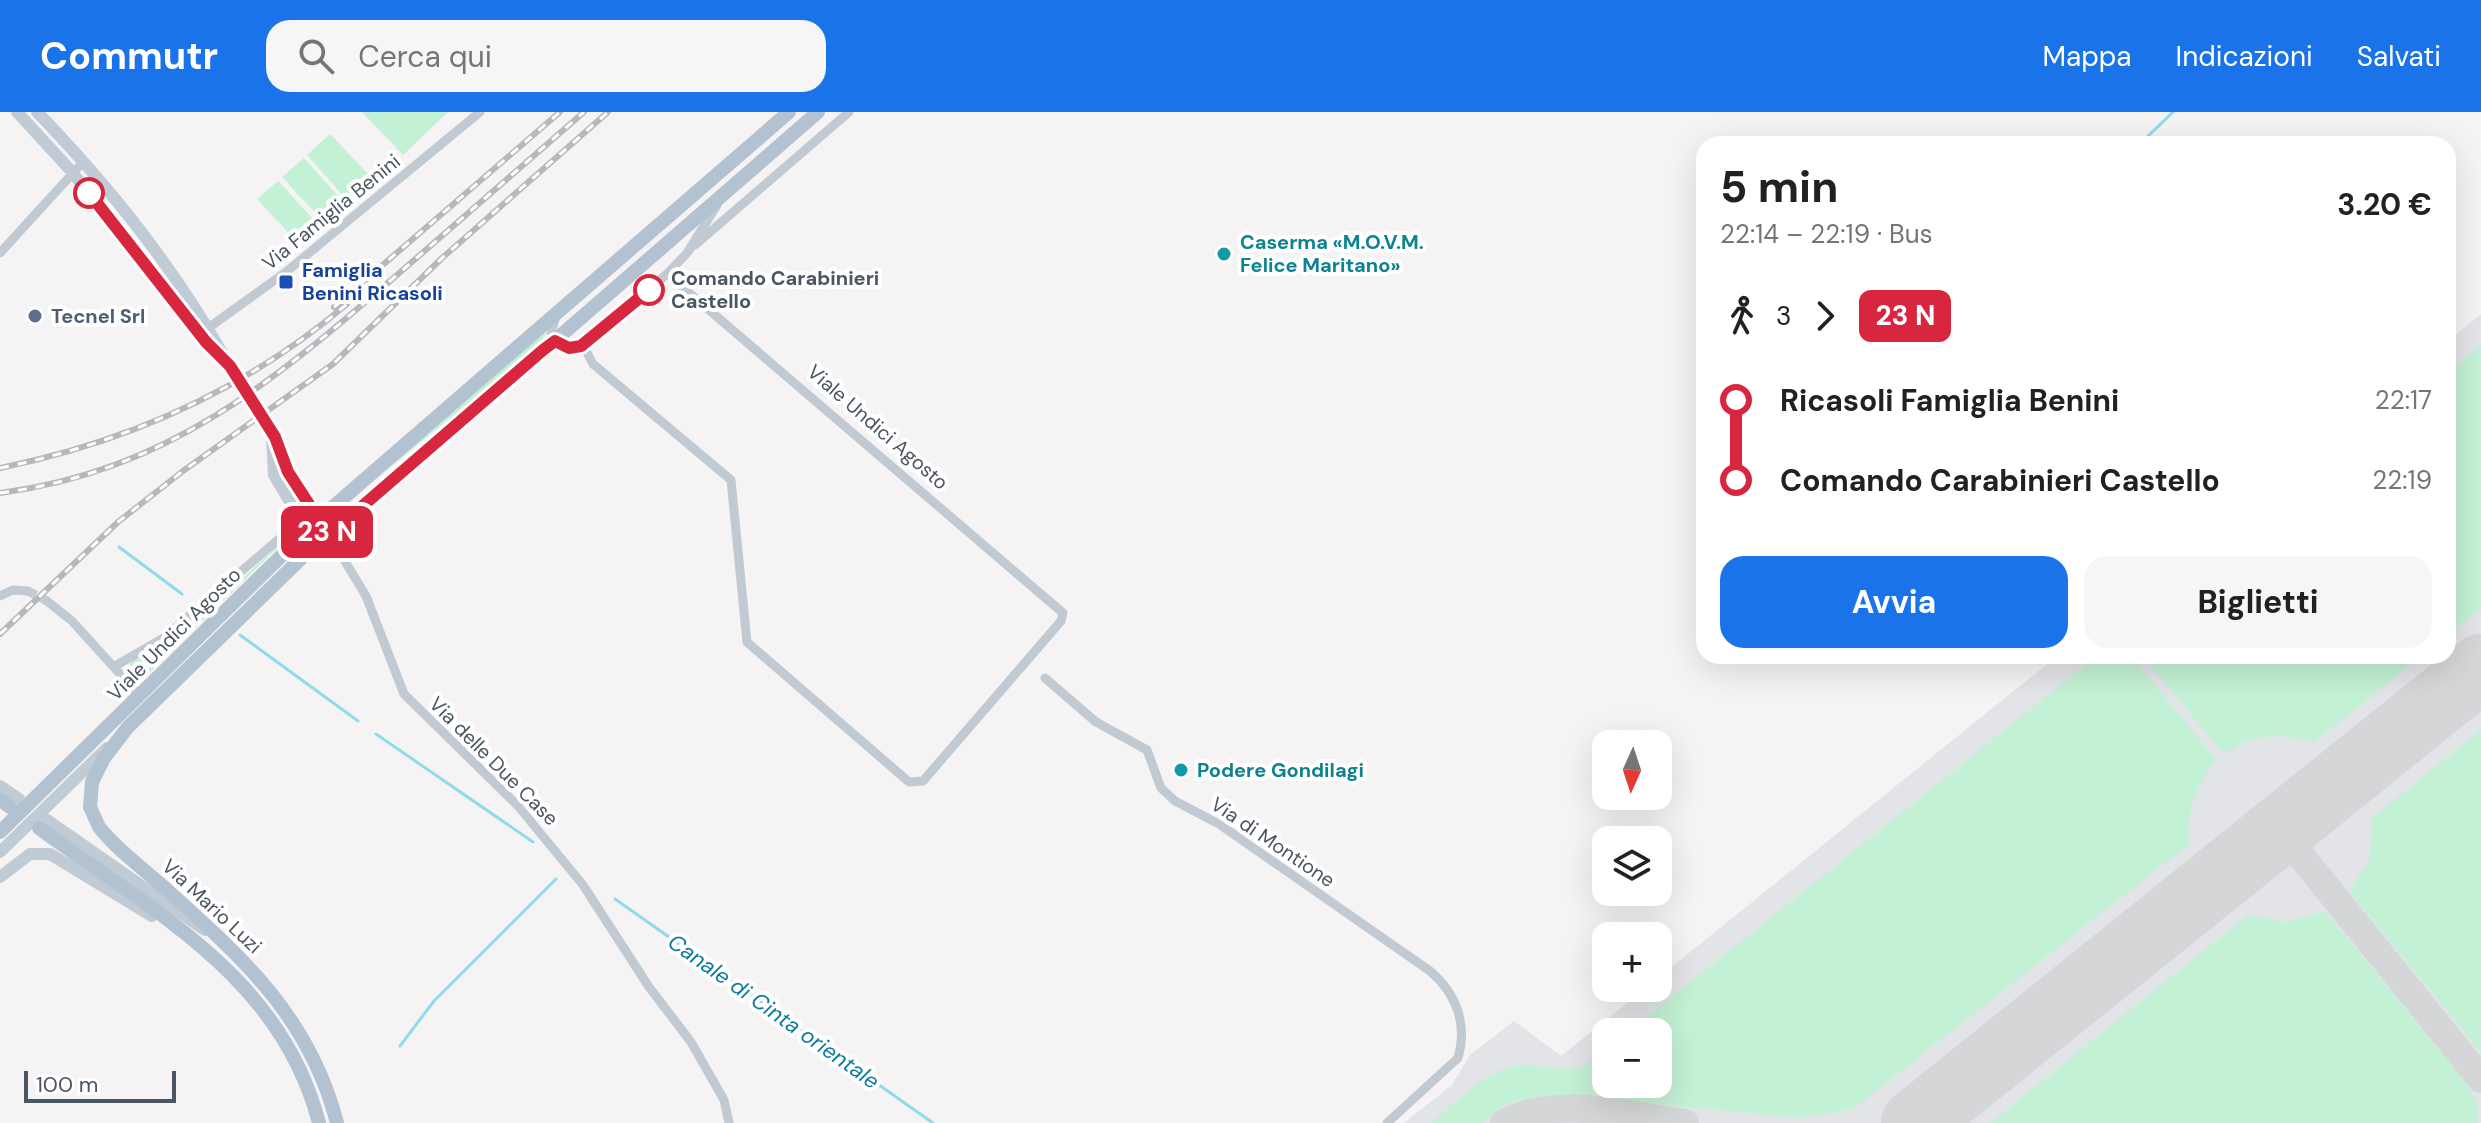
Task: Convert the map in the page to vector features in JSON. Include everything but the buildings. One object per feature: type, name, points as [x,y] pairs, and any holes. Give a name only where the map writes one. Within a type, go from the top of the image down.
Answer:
[{"type":"main road","points":[[17,112],[72,172],[204,331]]},
{"type":"main road","points":[[37,112],[84,161],[121,207],[229,365]]},
{"type":"main road","name":"Viale Undici Agosto","points":[[0,832],[140,696],[302,526],[560,310],[789,112]]},
{"type":"main road","name":"Viale Undici Agosto","points":[[0,852],[329,535],[818,112]]},
{"type":"main road","points":[[302,526],[274,475],[271,429],[288,472],[329,535]]},
{"type":"main road","name":"Via Mario Luzi","points":[[128,727],[92,782],[89,801],[95,821],[106,836],[263,981],[304,1036],[320,1068],[337,1123]]},
{"type":"main road","points":[[0,786],[10,802]]},
{"type":"main road","points":[[43,824],[221,941]]},
{"type":"main road","name":"Via Mario Luzi","points":[[43,824],[202,947],[237,978],[275,1021],[306,1080],[319,1123]]},
{"type":"main road","points":[[0,877],[30,854],[56,856],[202,947]]},
{"type":"street","name":"Via Famiglia Benini","points":[[204,331],[309,254],[480,112]]},
{"type":"street","points":[[687,253],[849,112]]},
{"type":"street","points":[[0,253],[84,161]]},
{"type":"street","name":"Viale Undici Agosto","points":[[667,274],[1062,612],[1061,621],[923,781],[909,782],[747,642],[743,631],[731,480],[587,358],[583,345],[667,274],[687,253],[735,185]]},
{"type":"street","points":[[109,218],[121,216],[121,207]]},
{"type":"street","points":[[560,310],[552,326],[555,341],[569,348],[583,345]]},
{"type":"street","points":[[115,666],[156,644],[302,526]]},
{"type":"street","name":"Via delle Due Case","points":[[329,535],[371,606],[404,694],[518,806],[583,885],[649,987],[697,1052],[724,1100],[729,1123]]},
{"type":"street","points":[[0,596],[13,590],[28,591]]},
{"type":"street","points":[[47,601],[72,621],[140,696]]},
{"type":"street","name":"Via di Montione","points":[[1045,678],[1096,722],[1147,750],[1158,782],[1168,795],[1219,824],[1430,971],[1454,1001],[1462,1030],[1458,1058],[1387,1123]]},
{"type":"shaded area","points":[[2481,314],[2481,1123],[1404,1123],[1452,1085],[1470,1055],[1514,1021],[1561,1056],[1592,1031],[1592,1098],[1672,1098],[1672,1018],[1608,1018],[1628,1002],[1672,1002],[1672,967],[2047,664],[2456,664],[2456,334]]},
{"type":"green space","points":[[362,112],[448,112],[403,155]]},
{"type":"green space","points":[[330,134],[370,176],[345,198],[307,155]]},
{"type":"green space","points":[[304,158],[340,198],[319,217],[282,177]]},
{"type":"green space","points":[[278,181],[315,221],[294,239],[257,199]]},
{"type":"green space","points":[[546,331],[543,342],[364,488]]},
{"type":"green space","points":[[2481,345],[2481,608],[2456,628],[2456,365]]},
{"type":"green space","points":[[301,525],[140,680],[130,668],[130,662],[166,642],[193,617],[202,615]]},
{"type":"green space","points":[[2087,664],[2138,664],[2217,761],[2203,779],[2194,799],[2189,820],[2189,844],[1853,1109],[1801,1118],[1547,1094],[1505,1104],[1482,1123],[1431,1123],[1474,1086],[1511,1067],[1525,1065],[1580,1069],[1592,1060],[1592,1098],[1672,1098],[1672,1018],[1645,1018],[1665,1002],[1672,1002],[1672,997]]},
{"type":"green space","points":[[2149,664],[2411,664],[2314,742],[2291,737],[2267,737],[2245,742],[2225,755]]},
{"type":"green space","points":[[2481,730],[2481,1053],[2349,891],[2369,861],[2373,817]]},
{"type":"green space","points":[[2325,911],[2465,1082],[2478,1104],[2478,1123],[1990,1123],[2248,915],[2286,922]]},
{"type":"waterway","points":[[2148,136],[2173,112]]},
{"type":"waterway","name":"Canale di Cinta orientale","points":[[119,547],[182,594]]},
{"type":"waterway","name":"Canale di Cinta orientale","points":[[240,635],[358,721]]},
{"type":"waterway","name":"Canale di Cinta orientale","points":[[376,734],[533,842]]},
{"type":"waterway","points":[[400,1046],[434,1001],[556,879]]},
{"type":"waterway","name":"Canale di Cinta orientale","points":[[615,899],[933,1123]]},
{"type":"taxiway","points":[[2253,851],[2282,846],[2302,857],[2295,837],[2303,811]]},
{"type":"taxiway","points":[[2302,857],[2481,1079]]},
{"type":"taxiway","points":[[1504,1123],[1525,1114],[1570,1108],[1685,1123]]},
{"type":"taxiway","points":[[1909,1123],[1933,1108]]},
{"type":"runway","points":[[1915,1123],[2481,668]]},
{"type":"tunnel","points":[[230,366],[270,429]]},
{"type":"tunnel","points":[[28,591],[47,601]]},
{"type":"railway","points":[[334,307],[560,112]]},
{"type":"railway","points":[[0,493],[60,482],[116,465],[215,416],[262,385],[352,314],[584,112]]},
{"type":"railway","points":[[0,634],[118,522],[183,471],[333,364],[441,259],[608,112]]},
{"type":"railway","points":[[0,468],[94,443],[184,408],[269,362],[347,304]]},
{"type":"bus line","points":[[89,193],[206,342],[230,366],[275,437],[288,472],[329,535],[543,350],[555,341],[569,348],[581,346],[649,290]]},
{"type":"place","name":"Caserma «M.O.V.M. Felice Maritano»","points":[[1224,254]]},
{"type":"place","name":"Famiglia Benini Ricasoli","points":[[286,282]]},
{"type":"place","name":"Comando Carabinieri Castello","points":[[649,290]]},
{"type":"place","name":"Tecnel Srl","points":[[35,316]]},
{"type":"place","name":"Podere Gondilagi","points":[[1181,770]]}]
